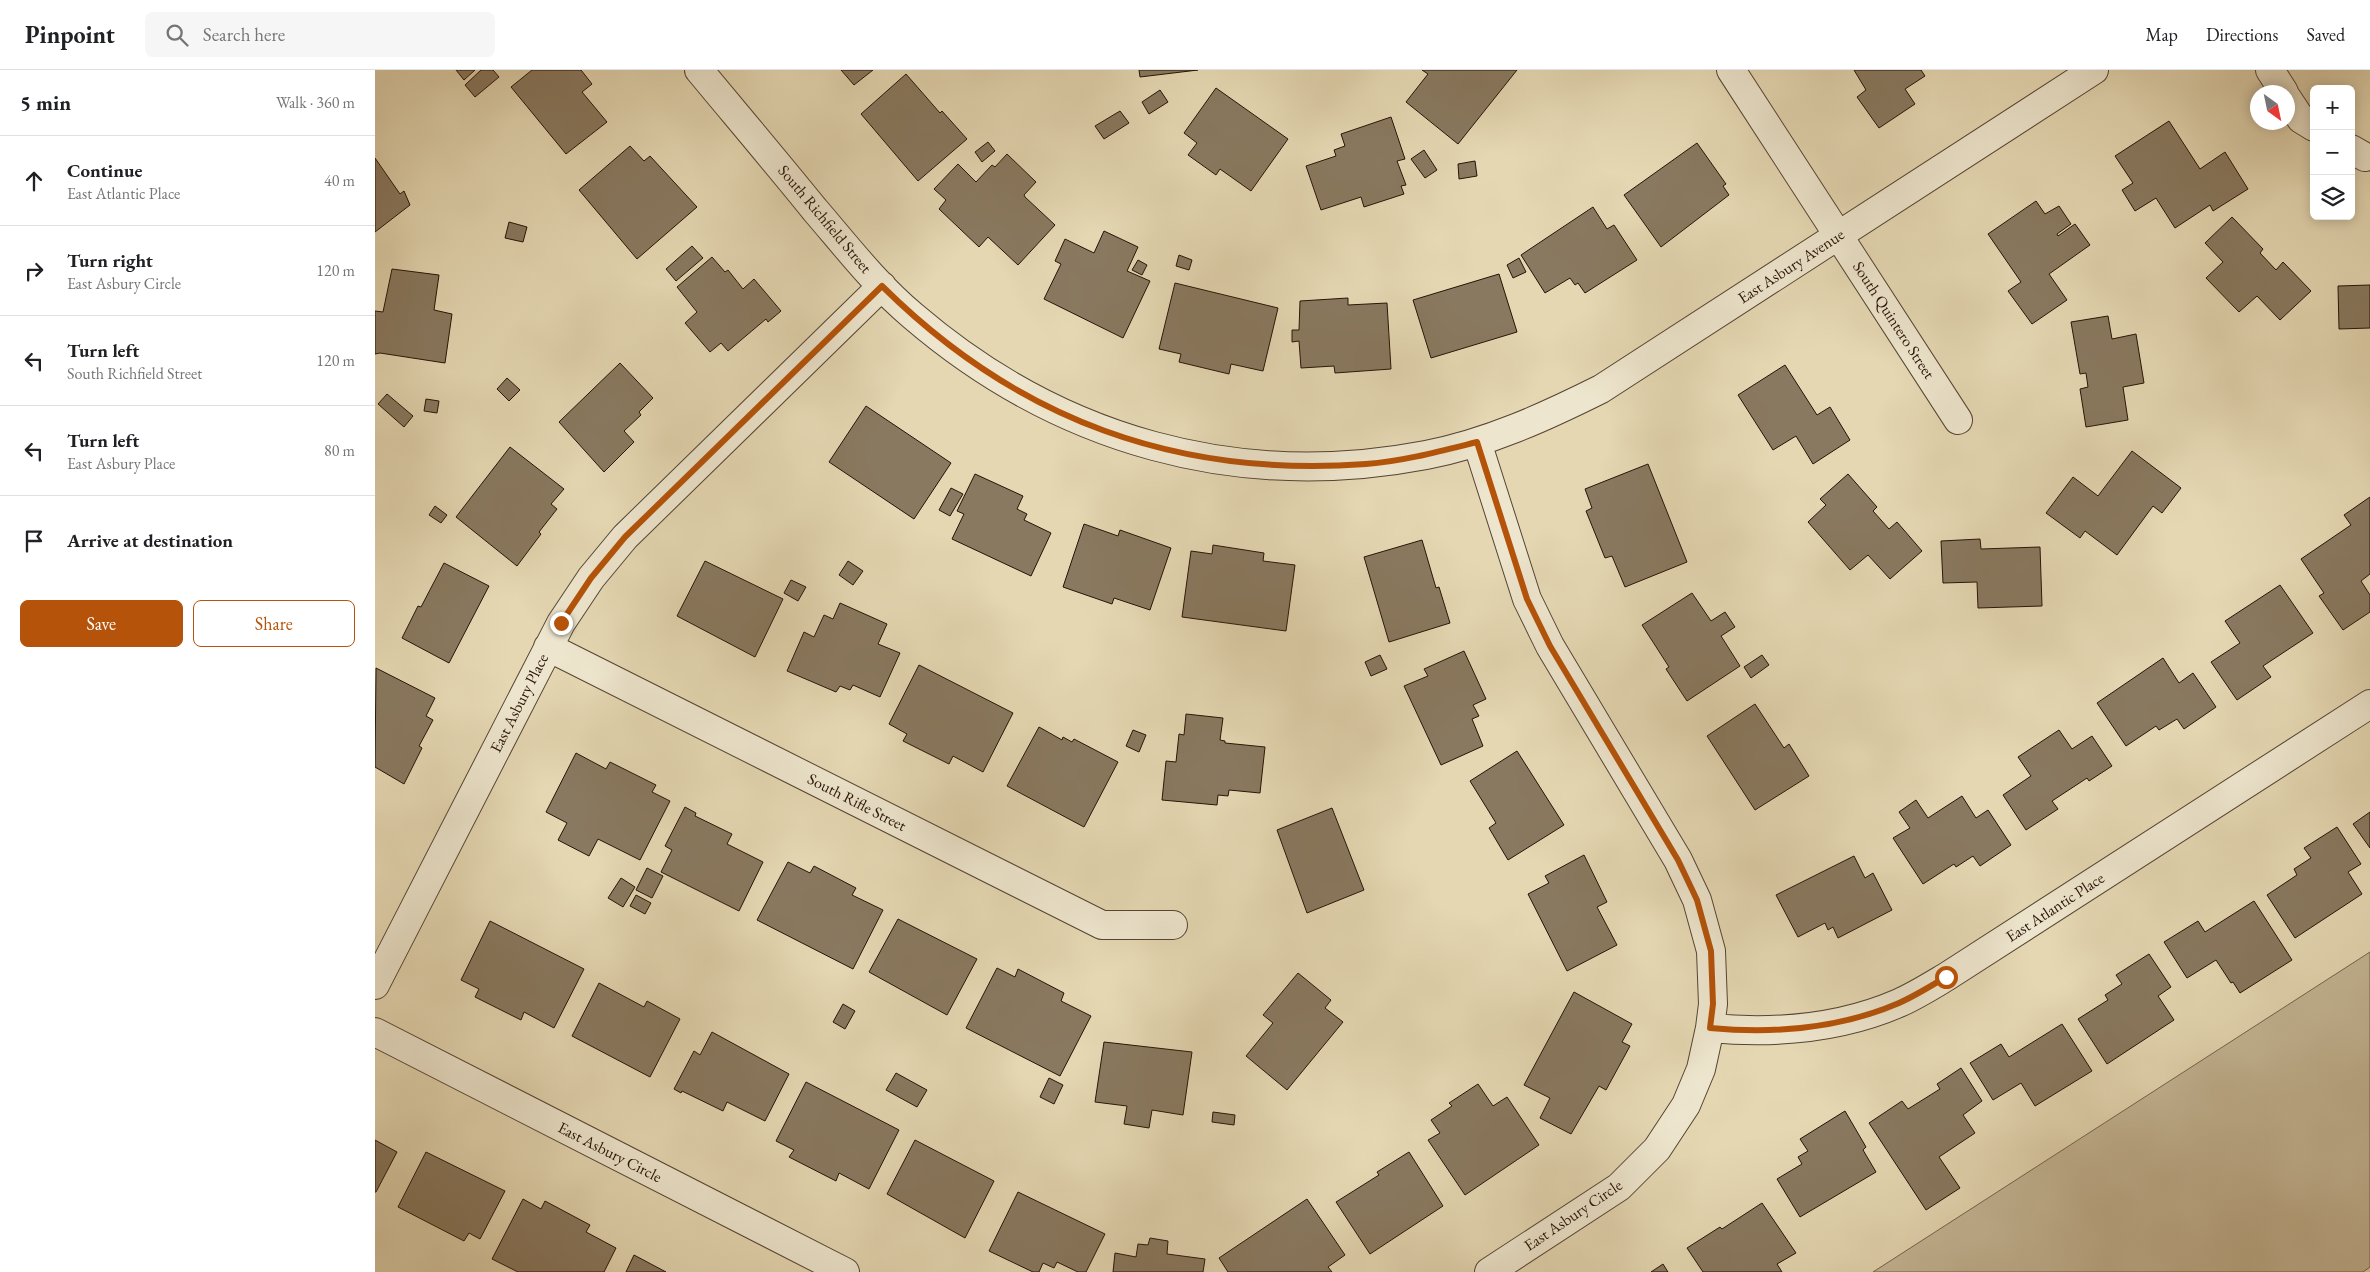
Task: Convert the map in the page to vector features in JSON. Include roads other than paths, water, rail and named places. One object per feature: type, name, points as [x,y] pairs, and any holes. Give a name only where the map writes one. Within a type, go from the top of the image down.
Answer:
[{"type":"street","name":"South Richfield Street","points":[[699,70],[854,256],[911,315],[959,354],[1037,402],[1094,428],[1153,447],[1213,460],[1275,467],[1367,464],[1428,455],[1477,442]]},
{"type":"street","name":"South Quintero Street","points":[[1731,70],[1958,420]]},
{"type":"street","name":"East Asbury Avenue","points":[[1477,442],[1545,417],[1601,389],[2094,70]]},
{"type":"street","points":[[2270,70],[2280,85]]},
{"type":"street","points":[[2295,110],[2301,119],[2310,125]]},
{"type":"street","name":"East Asbury Place","points":[[375,985],[548,647],[591,578],[625,537],[882,286]]},
{"type":"street","name":"East Asbury Circle","points":[[1477,442],[1527,599],[1550,646],[1678,860],[1697,900],[1711,951],[1713,1004],[1701,1068],[1686,1106],[1657,1149],[1619,1187],[1489,1272]]},
{"type":"street","name":"South Rifle Street","points":[[548,647],[1102,925],[1173,925]]},
{"type":"street","name":"East Atlantic Place","points":[[1710,1028],[1743,1031],[1797,1030],[1849,1020],[1899,1003],[1946,977],[2370,704]]},
{"type":"street","name":"East Asbury Circle","points":[[375,1032],[845,1272]]}]
